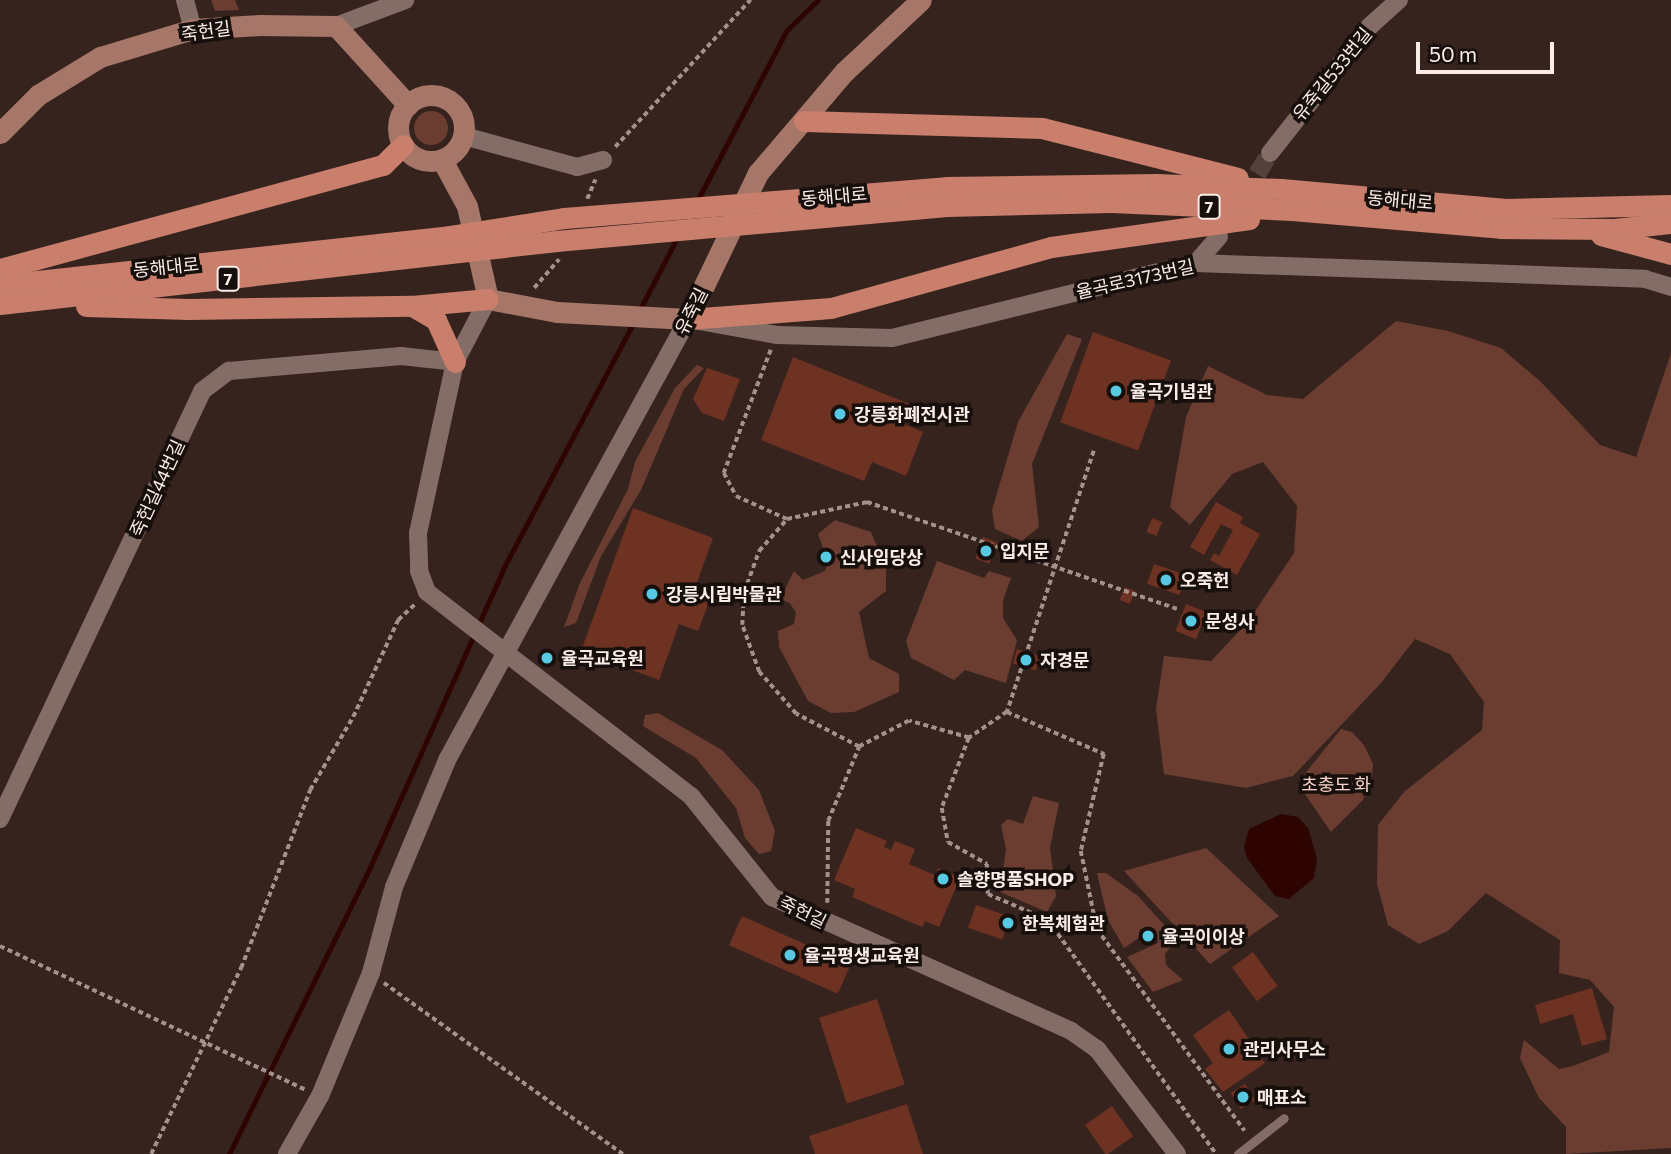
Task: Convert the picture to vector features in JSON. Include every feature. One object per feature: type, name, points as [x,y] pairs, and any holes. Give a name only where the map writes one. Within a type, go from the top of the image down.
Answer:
[{"type":"main road","points":[[804,121],[1042,128],[1281,189]]},
{"type":"main road","points":[[0,270],[383,165],[403,145]]},
{"type":"main road","name":"동해대로","points":[[3,297],[497,240],[564,218],[1037,184],[1281,189],[1503,209],[1613,210],[1671,205]]},
{"type":"main road","name":"동해대로","points":[[497,240],[560,247],[748,224],[958,205],[1111,202],[1316,212],[1500,228],[1578,229],[1671,223]]},
{"type":"main road","points":[[688,320],[831,308],[999,260],[1105,236],[1316,212]]},
{"type":"main road","points":[[1578,229],[1671,254]]},
{"type":"main road","points":[[3,297],[188,309],[412,306],[488,299]]},
{"type":"main road","points":[[412,306],[436,320],[455,362]]},
{"type":"street","points":[[185,0],[193,30]]},
{"type":"street","points":[[405,0],[336,26],[408,104]]},
{"type":"street","name":"유죽길","points":[[287,1154],[320,1096],[371,974],[394,887],[498,649],[688,320],[758,173],[844,72],[921,0]]},
{"type":"street","name":"유죽길533번길","points":[[1270,153],[1370,26],[1399,0]]},
{"type":"street","name":"죽헌길","points":[[0,133],[38,95],[100,57],[193,30],[336,26]]},
{"type":"street","points":[[427,95],[447,99],[462,114],[464,136],[452,155],[442,160],[420,160],[403,145],[398,123],[408,104],[427,95]]},
{"type":"street","points":[[464,136],[577,167],[603,160]]},
{"type":"street","points":[[427,592],[419,571],[418,533],[455,362],[488,299],[467,206],[442,160]]},
{"type":"street","points":[[1196,263],[1219,237]]},
{"type":"street","name":"율곡로3173번길","points":[[688,320],[777,335],[892,338],[1196,263],[1645,279],[1671,287]]},
{"type":"street","points":[[488,299],[522,303],[557,312],[688,320]]},
{"type":"street","name":"죽헌길44번길","points":[[0,819],[202,391],[229,371],[401,356],[455,362]]},
{"type":"street","name":"죽헌길","points":[[427,592],[691,796],[772,897],[827,924],[1071,1031],[1097,1049],[1177,1154]]},
{"type":"lane","points":[[1238,1154],[1284,1118]]},
{"type":"path","points":[[583,207],[603,160],[750,0]]},
{"type":"path","points":[[522,303],[560,247]]},
{"type":"path","points":[[777,335],[724,473],[736,496],[787,519],[867,502],[1056,571],[1177,609]]},
{"type":"path","points":[[1094,451],[1007,712],[969,738],[942,808],[948,842],[987,864],[988,894],[1048,920],[1216,1154]]},
{"type":"path","points":[[787,519],[759,551],[744,593],[742,625],[759,672],[796,714],[859,747]]},
{"type":"path","points":[[150,1154],[208,1044],[310,789],[353,717],[398,620],[427,592]]},
{"type":"path","points":[[1007,712],[1104,754],[1081,850],[1097,929],[1254,1142]]},
{"type":"path","points":[[827,924],[828,821],[859,747],[909,721],[969,738]]},
{"type":"path","points":[[0,946],[320,1096]]},
{"type":"path","points":[[371,974],[623,1154]]},
{"type":"green space","points":[[211,0],[235,0],[239,10],[215,11]]},
{"type":"green space","points":[[431,111],[443,116],[448,128],[443,140],[431,145],[419,140],[414,128],[419,116]]},
{"type":"green space","points":[[1396,321],[1448,331],[1501,348],[1540,381],[1600,445],[1636,457],[1671,353],[1671,1148],[1566,1154],[1566,1127],[1539,1098],[1520,1058],[1524,1040],[1559,1069],[1573,1066],[1609,1052],[1614,1007],[1590,980],[1559,973],[1560,940],[1486,893],[1448,931],[1419,944],[1388,925],[1377,884],[1378,825],[1404,792],[1482,730],[1484,702],[1450,654],[1415,639],[1381,683],[1293,776],[1246,788],[1164,774],[1156,709],[1164,656],[1211,661],[1247,623],[1294,553],[1297,506],[1263,462],[1232,474],[1190,525],[1170,507],[1186,417],[1208,366],[1267,395],[1303,399]]},
{"type":"green space","points":[[1067,334],[1082,339],[1032,464],[1039,527],[1022,541],[995,529],[992,510],[1018,422]]},
{"type":"green space","points":[[697,365],[704,368],[684,389],[641,490],[601,556],[576,623],[564,627],[580,583],[628,489],[635,462],[675,388]]},
{"type":"green space","points":[[835,520],[871,532],[886,568],[886,591],[859,612],[869,658],[899,674],[899,692],[854,712],[831,713],[808,701],[779,647],[778,631],[794,624],[796,613],[790,603],[780,599],[794,571],[803,580],[825,571],[828,561],[818,534]]},
{"type":"green space","points":[[937,561],[984,578],[989,571],[1011,578],[1003,600],[1003,618],[1017,640],[1006,683],[965,670],[954,680],[911,658],[906,641]]},
{"type":"green space","points":[[658,713],[722,750],[759,790],[775,831],[771,851],[759,854],[745,838],[736,808],[696,758],[643,726],[645,715]]},
{"type":"green space","name":"초충도 화","points":[[1341,729],[1352,732],[1364,745],[1373,764],[1372,777],[1363,800],[1331,832],[1300,787],[1303,776]]},
{"type":"green space","points":[[1033,796],[1059,803],[1050,848],[1056,896],[1047,912],[1000,892],[1006,849],[1001,825],[1008,819],[1023,824]]},
{"type":"green space","points":[[1206,848],[1279,916],[1210,964],[1124,871]]},
{"type":"green space","points":[[1097,873],[1106,873],[1138,896],[1177,939],[1165,954],[1166,965],[1183,980],[1153,992],[1127,957],[1158,943],[1156,931],[1140,929],[1140,937],[1124,948],[1108,920]]},
{"type":"shaded area","points":[[1281,814],[1298,817],[1308,828],[1317,858],[1314,878],[1289,899],[1275,896],[1247,858],[1244,847],[1249,829]]},
{"type":"building","name":"율곡기념관","points":[[1093,332],[1171,360],[1138,451],[1060,422]]},
{"type":"building","name":"강릉화폐전시관","points":[[793,357],[912,405],[904,424],[923,432],[906,476],[872,462],[864,481],[761,440]]},
{"type":"building","points":[[707,368],[740,379],[724,421],[702,413],[693,399]]},
{"type":"building","points":[[1216,502],[1243,517],[1240,523],[1260,534],[1237,575],[1210,560],[1214,553],[1219,556],[1233,530],[1221,524],[1204,555],[1190,547]]},
{"type":"building","name":"강릉시립박물관","points":[[633,508],[713,538],[694,591],[711,597],[698,631],[679,624],[659,680],[581,651]]},
{"type":"building","points":[[1152,518],[1162,522],[1157,536],[1146,532]]},
{"type":"building","name":"입지문","points":[[983,537],[997,542],[989,564],[975,559]]},
{"type":"building","name":"오죽헌","points":[[1154,564],[1186,575],[1179,595],[1147,584]]},
{"type":"building","points":[[1125,587],[1135,591],[1130,604],[1120,600]]},
{"type":"building","name":"문성사","points":[[1186,604],[1207,612],[1196,639],[1176,631]]},
{"type":"building","name":"자경문","points":[[1017,649],[1040,656],[1036,670],[1013,663]]},
{"type":"building","points":[[856,828],[887,841],[884,847],[891,850],[895,841],[915,849],[909,864],[935,875],[938,868],[960,878],[939,927],[925,921],[922,927],[852,897],[855,889],[834,880]]},
{"type":"building","points":[[976,905],[1010,917],[1002,939],[968,928]]},
{"type":"building","name":"율곡평생교육원","points":[[742,916],[851,964],[838,994],[729,945]]},
{"type":"building","points":[[1253,952],[1278,986],[1257,1001],[1232,967]]},
{"type":"building","points":[[1592,988],[1607,1039],[1582,1046],[1573,1014],[1540,1024],[1535,1005]]},
{"type":"building","points":[[877,999],[905,1085],[847,1103],[819,1018]]},
{"type":"building","name":"관리사무소","points":[[1229,1010],[1265,1063],[1223,1092],[1205,1069],[1213,1063],[1193,1035]]},
{"type":"building","name":"매표소","points":[[1245,1084],[1255,1100],[1241,1109],[1231,1093]]},
{"type":"building","points":[[907,1104],[923,1154],[815,1154],[809,1136]]},
{"type":"building","points":[[1112,1106],[1133,1136],[1105,1154],[1085,1125]]},
{"type":"waterway","points":[[696,203],[787,30],[818,0]]},
{"type":"waterway","points":[[639,311],[678,236]]},
{"type":"waterway","points":[[229,1154],[370,867],[503,569],[633,323]]},
{"type":"tunnel","points":[[1243,197],[1270,153]]},
{"type":"place","name":"율곡기념관","points":[[1116,391]]},
{"type":"place","name":"강릉화폐전시관","points":[[840,414]]},
{"type":"place","name":"입지문","points":[[986,551]]},
{"type":"place","name":"신사임당상","points":[[826,557]]},
{"type":"place","name":"오죽헌","points":[[1166,580]]},
{"type":"place","name":"강릉시립박물관","points":[[652,594]]},
{"type":"place","name":"문성사","points":[[1191,621]]},
{"type":"place","name":"율곡교육원","points":[[547,658]]},
{"type":"place","name":"자경문","points":[[1026,660]]},
{"type":"place","name":"솔향명품SHOP","points":[[943,879]]},
{"type":"place","name":"한복체험관","points":[[1008,923]]},
{"type":"place","name":"율곡이이상","points":[[1148,936]]},
{"type":"place","name":"율곡평생교육원","points":[[790,955]]},
{"type":"place","name":"관리사무소","points":[[1229,1049]]},
{"type":"place","name":"매표소","points":[[1243,1097]]}]
